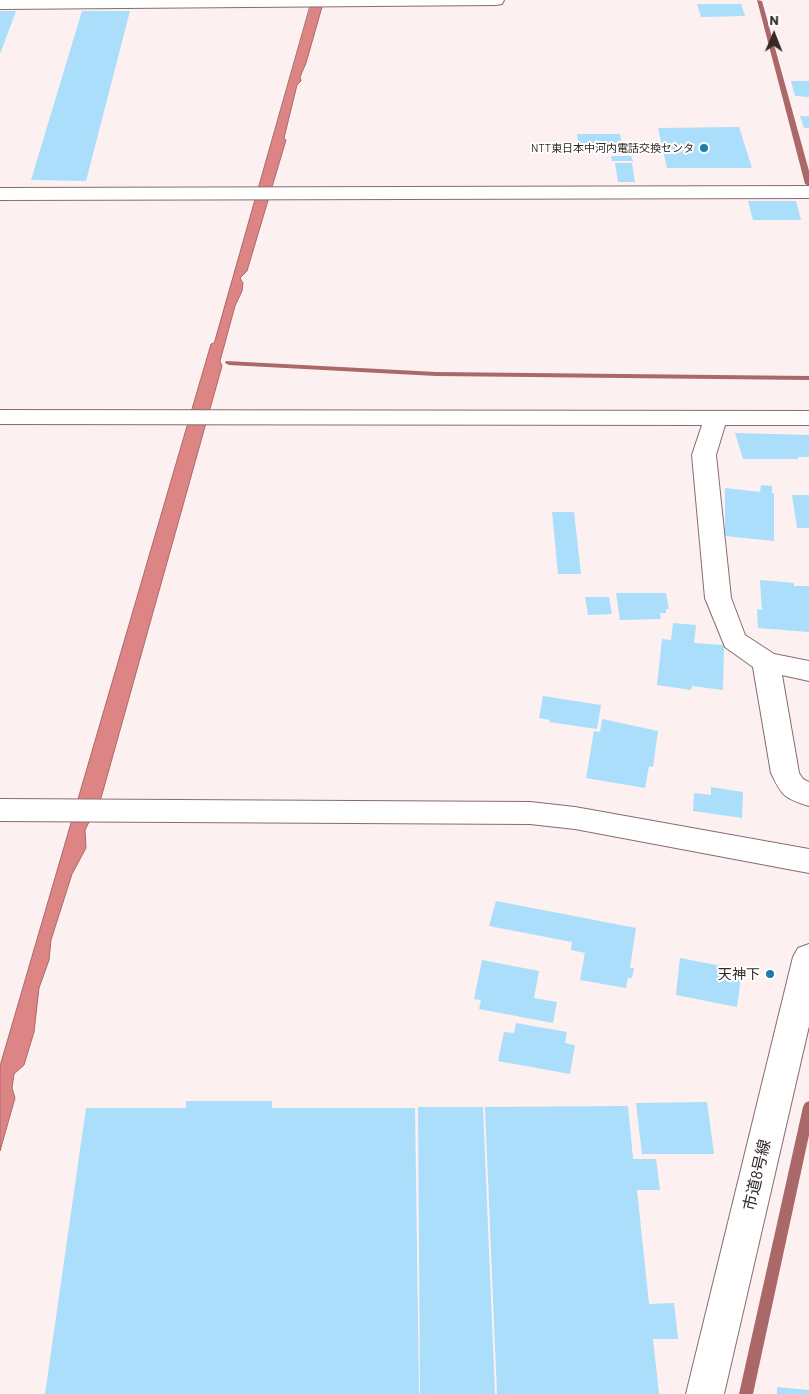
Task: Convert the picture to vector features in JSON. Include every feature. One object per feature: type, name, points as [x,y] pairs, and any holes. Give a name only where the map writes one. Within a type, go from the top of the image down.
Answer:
[{"type":"street","points":[[0,4],[496,0]]},
{"type":"street","points":[[0,194],[809,192]]},
{"type":"street","points":[[0,417],[809,418]]},
{"type":"street","points":[[716,418],[704,455],[718,598],[734,640],[766,662],[809,670]]},
{"type":"street","points":[[766,662],[785,773],[792,787],[809,795]]},
{"type":"street","points":[[0,810],[530,813],[575,818],[809,861]]},
{"type":"street","name":"市道8号線","points":[[705,1394],[809,957]]},
{"type":"shaded area","points":[[312,0],[324,0],[306,63],[300,77],[301,81],[297,85],[284,138],[286,140],[247,271],[240,278],[243,283],[242,291],[235,306],[220,361],[222,366],[101,798],[85,830],[86,848],[72,874],[51,940],[49,960],[39,988],[34,1032],[24,1065],[14,1074],[12,1088],[15,1098],[0,1151],[0,1066],[211,344],[214,343]]},
{"type":"building","points":[[697,4],[741,4],[745,16],[701,17]]},
{"type":"building","points":[[0,11],[16,11],[0,54]]},
{"type":"building","points":[[82,11],[130,11],[86,181],[31,180]]},
{"type":"building","points":[[791,81],[809,81],[809,97],[795,96]]},
{"type":"building","points":[[800,116],[809,116],[809,128],[804,128]]},
{"type":"building","name":"NTT東日本中河内電話交換センタ","points":[[739,127],[752,168],[667,168],[658,128]]},
{"type":"building","points":[[577,134],[620,134],[623,151],[606,151],[606,153],[580,151]]},
{"type":"building","points":[[611,156],[631,156],[633,161],[612,161]]},
{"type":"building","points":[[615,163],[632,163],[635,182],[618,182]]},
{"type":"building","points":[[748,201],[796,201],[801,220],[753,220]]},
{"type":"building","points":[[735,433],[809,435],[809,457],[798,457],[798,459],[743,459]]},
{"type":"building","points":[[761,485],[772,486],[772,493],[774,493],[774,541],[725,536],[725,488],[760,492]]},
{"type":"building","points":[[792,495],[809,495],[809,528],[797,528]]},
{"type":"building","points":[[552,512],[574,512],[581,574],[558,574]]},
{"type":"building","points":[[760,580],[794,583],[794,586],[809,586],[809,632],[758,628],[757,609],[762,610]]},
{"type":"building","points":[[616,593],[666,593],[669,609],[666,609],[666,613],[660,613],[661,619],[620,620]]},
{"type":"building","points":[[585,597],[609,597],[612,614],[588,615]]},
{"type":"building","points":[[673,623],[696,625],[694,643],[724,645],[723,690],[692,686],[691,690],[657,685],[662,639],[671,640]]},
{"type":"building","points":[[543,696],[601,705],[597,729],[549,722],[550,720],[539,718]]},
{"type":"building","points":[[602,719],[658,731],[653,767],[649,766],[645,788],[586,778],[594,731],[600,732]]},
{"type":"building","points":[[711,787],[743,792],[742,818],[693,811],[694,793],[711,795]]},
{"type":"building","points":[[496,901],[636,928],[630,968],[634,968],[632,978],[628,978],[626,988],[580,980],[585,953],[571,950],[572,942],[489,926]]},
{"type":"building","points":[[680,958],[742,970],[737,1007],[676,995]]},
{"type":"building","points":[[482,960],[539,971],[534,998],[557,1002],[553,1023],[479,1009],[481,1000],[474,999]]},
{"type":"building","points":[[516,1023],[567,1032],[565,1043],[575,1045],[570,1074],[498,1061],[504,1032],[514,1033]]},
{"type":"building","points":[[186,1101],[272,1101],[272,1108],[415,1108],[419,1394],[45,1394],[86,1108],[186,1108]]},
{"type":"building","points":[[707,1102],[714,1154],[642,1154],[636,1103]]},
{"type":"building","points":[[628,1106],[633,1159],[656,1159],[660,1190],[637,1190],[649,1304],[674,1303],[678,1339],[653,1339],[659,1394],[497,1394],[485,1107]]},
{"type":"building","points":[[418,1107],[483,1107],[495,1394],[420,1394]]},
{"type":"building","points":[[777,1387],[809,1390],[809,1394],[777,1394]]},
{"type":"waterway","points":[[759,1],[809,184]]},
{"type":"waterway","points":[[229,363],[436,374],[809,378]]},
{"type":"waterway","points":[[746,1394],[809,1107]]},
{"type":"place","name":"NTT東日本中河内電話交換センタ","points":[[704,148]]},
{"type":"place","name":"天神下","points":[[770,974]]}]
